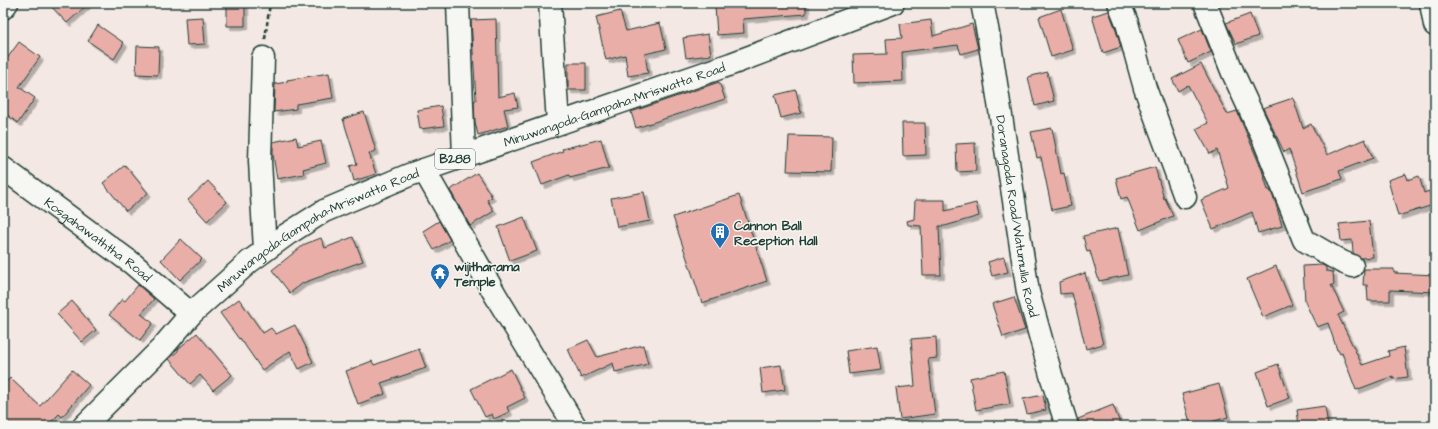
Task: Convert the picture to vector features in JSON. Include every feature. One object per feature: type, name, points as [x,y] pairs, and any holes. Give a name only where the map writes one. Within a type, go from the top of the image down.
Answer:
[{"type":"street","points":[[458,3],[464,156]]},
{"type":"street","points":[[550,3],[558,124]]},
{"type":"street","name":"Minuwangoda-Gampaha-Mriswatta Road","points":[[84,426],[161,349],[191,314],[265,250],[324,211],[424,170],[731,64],[893,3]]},
{"type":"street","name":"Doranagoda Road/Watumulla Road","points":[[982,3],[1028,292],[1067,426]]},
{"type":"street","points":[[1119,3],[1145,88],[1185,197]]},
{"type":"street","points":[[1204,3],[1233,73],[1264,140],[1304,240],[1342,262],[1352,266]]},
{"type":"street","points":[[1431,3],[1435,25]]},
{"type":"street","points":[[263,58],[260,161],[265,250]]},
{"type":"street","name":"Kosgahawaththa Road","points":[[3,168],[133,264],[191,314]]},
{"type":"street","points":[[424,170],[496,296],[575,426]]},
{"type":"path","points":[[263,58],[270,3]]},
{"type":"building","points":[[48,3],[89,3],[67,23]]},
{"type":"building","points":[[227,3],[245,3],[245,26],[227,26]]},
{"type":"building","points":[[748,3],[806,3],[806,14],[743,19],[744,33],[717,35],[715,6]]},
{"type":"building","points":[[1061,9],[1073,50],[1051,57],[1039,17]]},
{"type":"building","points":[[620,11],[626,31],[660,23],[666,49],[645,54],[648,73],[628,76],[625,55],[606,60],[596,17]]},
{"type":"building","points":[[1109,11],[1121,47],[1103,53],[1092,16]]},
{"type":"building","points":[[1250,14],[1258,36],[1236,44],[1226,23]]},
{"type":"building","points":[[203,17],[205,44],[187,45],[185,18]]},
{"type":"building","points":[[496,19],[498,97],[515,93],[518,107],[504,109],[508,126],[478,135],[475,122],[474,101],[476,100],[471,20]]},
{"type":"building","points":[[931,20],[933,36],[972,24],[978,49],[961,54],[958,45],[902,52],[903,81],[854,83],[853,55],[887,54],[886,39],[902,38],[900,24]]},
{"type":"building","points":[[98,25],[124,43],[114,59],[88,41]]},
{"type":"building","points":[[1202,29],[1211,52],[1188,63],[1178,40]]},
{"type":"building","points":[[708,34],[711,55],[686,58],[683,38]]},
{"type":"building","points":[[19,42],[40,57],[19,87],[35,98],[18,123],[3,112],[3,64]]},
{"type":"building","points":[[137,46],[159,47],[158,75],[136,74]]},
{"type":"building","points":[[568,63],[586,63],[586,90],[568,90]]},
{"type":"building","points":[[1201,64],[1227,114],[1237,111],[1262,170],[1268,190],[1270,190],[1275,201],[1282,226],[1258,233],[1252,212],[1213,229],[1201,200],[1229,188],[1217,150],[1210,154],[1196,129],[1208,123],[1188,85],[1178,91],[1172,79]]},
{"type":"building","points":[[1047,72],[1054,101],[1035,106],[1028,77]]},
{"type":"building","points":[[329,73],[333,98],[296,104],[296,109],[274,112],[275,84],[287,82],[287,80]]},
{"type":"building","points":[[719,82],[725,99],[636,128],[631,112]]},
{"type":"building","points":[[796,90],[801,113],[781,118],[775,95]]},
{"type":"building","points":[[1293,98],[1303,128],[1311,124],[1327,155],[1365,139],[1373,158],[1339,171],[1342,179],[1303,192],[1289,149],[1284,152],[1263,108]]},
{"type":"building","points":[[441,106],[444,126],[420,129],[417,110]]},
{"type":"building","points":[[364,112],[376,151],[369,153],[376,174],[354,181],[350,166],[357,164],[343,119]]},
{"type":"building","points":[[902,123],[925,123],[926,155],[903,156]]},
{"type":"building","points":[[1052,128],[1061,174],[1064,173],[1071,206],[1052,210],[1041,157],[1037,158],[1031,132]]},
{"type":"building","points":[[789,136],[832,137],[831,172],[787,171]]},
{"type":"building","points":[[296,137],[298,146],[321,141],[326,163],[303,169],[304,174],[277,179],[273,155],[273,142]]},
{"type":"building","points":[[601,139],[609,168],[570,178],[569,175],[542,185],[533,162],[563,151],[562,149]]},
{"type":"building","points":[[975,143],[976,171],[957,172],[956,144]]},
{"type":"building","points":[[125,165],[148,193],[126,211],[103,183]]},
{"type":"building","points":[[1155,167],[1164,199],[1165,198],[1173,216],[1140,230],[1127,197],[1121,199],[1116,178]]},
{"type":"building","points":[[477,173],[492,197],[487,200],[494,211],[470,226],[450,190]]},
{"type":"building","points":[[1406,174],[1408,180],[1419,176],[1424,193],[1429,191],[1433,205],[1398,216],[1388,180]]},
{"type":"building","points":[[208,181],[227,202],[207,221],[188,200]]},
{"type":"building","points":[[644,192],[650,221],[617,227],[611,198]]},
{"type":"building","name":"Cannon Ball Reception Hall","points":[[739,195],[767,281],[702,303],[673,217]]},
{"type":"building","points":[[915,200],[945,200],[945,211],[976,203],[979,216],[945,226],[939,226],[941,275],[923,275],[921,226],[908,225],[907,221],[914,219]]},
{"type":"building","points":[[524,217],[537,251],[510,261],[498,227]]},
{"type":"building","points":[[439,221],[450,240],[434,250],[423,231]]},
{"type":"building","points":[[1369,221],[1373,257],[1361,258],[1353,253],[1352,240],[1341,241],[1339,224]]},
{"type":"building","points":[[1118,228],[1128,275],[1099,281],[1090,251],[1087,252],[1083,236]]},
{"type":"building","points":[[353,237],[363,261],[303,283],[290,293],[272,270],[305,244],[321,238],[325,248]]},
{"type":"building","points":[[181,239],[202,259],[180,280],[161,260]]},
{"type":"building","points":[[1004,257],[1008,272],[992,276],[988,262]]},
{"type":"building","points":[[1322,265],[1326,267],[1326,271],[1333,272],[1334,285],[1331,285],[1344,312],[1338,315],[1362,365],[1389,356],[1388,351],[1404,347],[1408,377],[1393,379],[1393,376],[1356,390],[1342,353],[1340,354],[1337,350],[1328,323],[1317,327],[1305,302],[1303,266]]},
{"type":"building","points":[[1276,266],[1292,305],[1263,317],[1247,279]]},
{"type":"building","points":[[1364,269],[1394,269],[1394,273],[1435,275],[1435,292],[1390,290],[1390,301],[1368,301],[1367,285],[1363,285]]},
{"type":"building","points":[[1085,273],[1103,344],[1086,349],[1072,293],[1060,294],[1059,282]]},
{"type":"building","points":[[138,285],[154,299],[141,314],[153,323],[140,340],[109,315],[122,299],[125,301]]},
{"type":"building","points":[[1014,297],[1025,330],[1003,337],[992,304]]},
{"type":"building","points":[[239,299],[263,333],[271,328],[276,334],[295,325],[313,362],[299,369],[290,351],[262,370],[240,338],[239,339],[220,313]]},
{"type":"building","points":[[72,301],[96,330],[82,342],[57,314]]},
{"type":"building","points":[[197,333],[232,375],[213,390],[200,375],[190,384],[169,359],[178,351],[178,349]]},
{"type":"building","points":[[936,337],[937,358],[928,359],[935,414],[900,419],[896,388],[915,386],[911,339]]},
{"type":"building","points":[[588,340],[597,357],[643,345],[648,364],[615,372],[613,363],[581,378],[568,349]]},
{"type":"building","points":[[877,346],[881,370],[849,374],[846,351]]},
{"type":"building","points":[[419,349],[426,368],[381,383],[385,394],[358,404],[346,371],[372,361],[374,365]]},
{"type":"building","points":[[1278,364],[1290,398],[1268,406],[1257,372]]},
{"type":"building","points":[[781,365],[785,390],[763,393],[760,368]]},
{"type":"building","points":[[511,369],[525,398],[507,407],[509,412],[494,419],[492,414],[485,417],[471,389]]},
{"type":"building","points":[[72,370],[89,385],[62,417],[59,414],[47,426],[9,426],[3,420],[3,385],[10,378],[40,406]]},
{"type":"building","points":[[1004,371],[1010,404],[976,410],[970,378]]},
{"type":"building","points":[[1219,384],[1228,417],[1197,426],[1191,426],[1182,394]]},
{"type":"building","points":[[1043,395],[1046,410],[1027,414],[1023,399]]},
{"type":"building","points":[[1113,405],[1121,426],[1079,426],[1078,419]]},
{"type":"building","points":[[1325,406],[1328,426],[1299,426],[1297,410]]},
{"type":"place","name":"Cannon Ball Reception Hall","points":[[720,249]]},
{"type":"place","name":"wijitharama Temple","points":[[440,290]]}]
